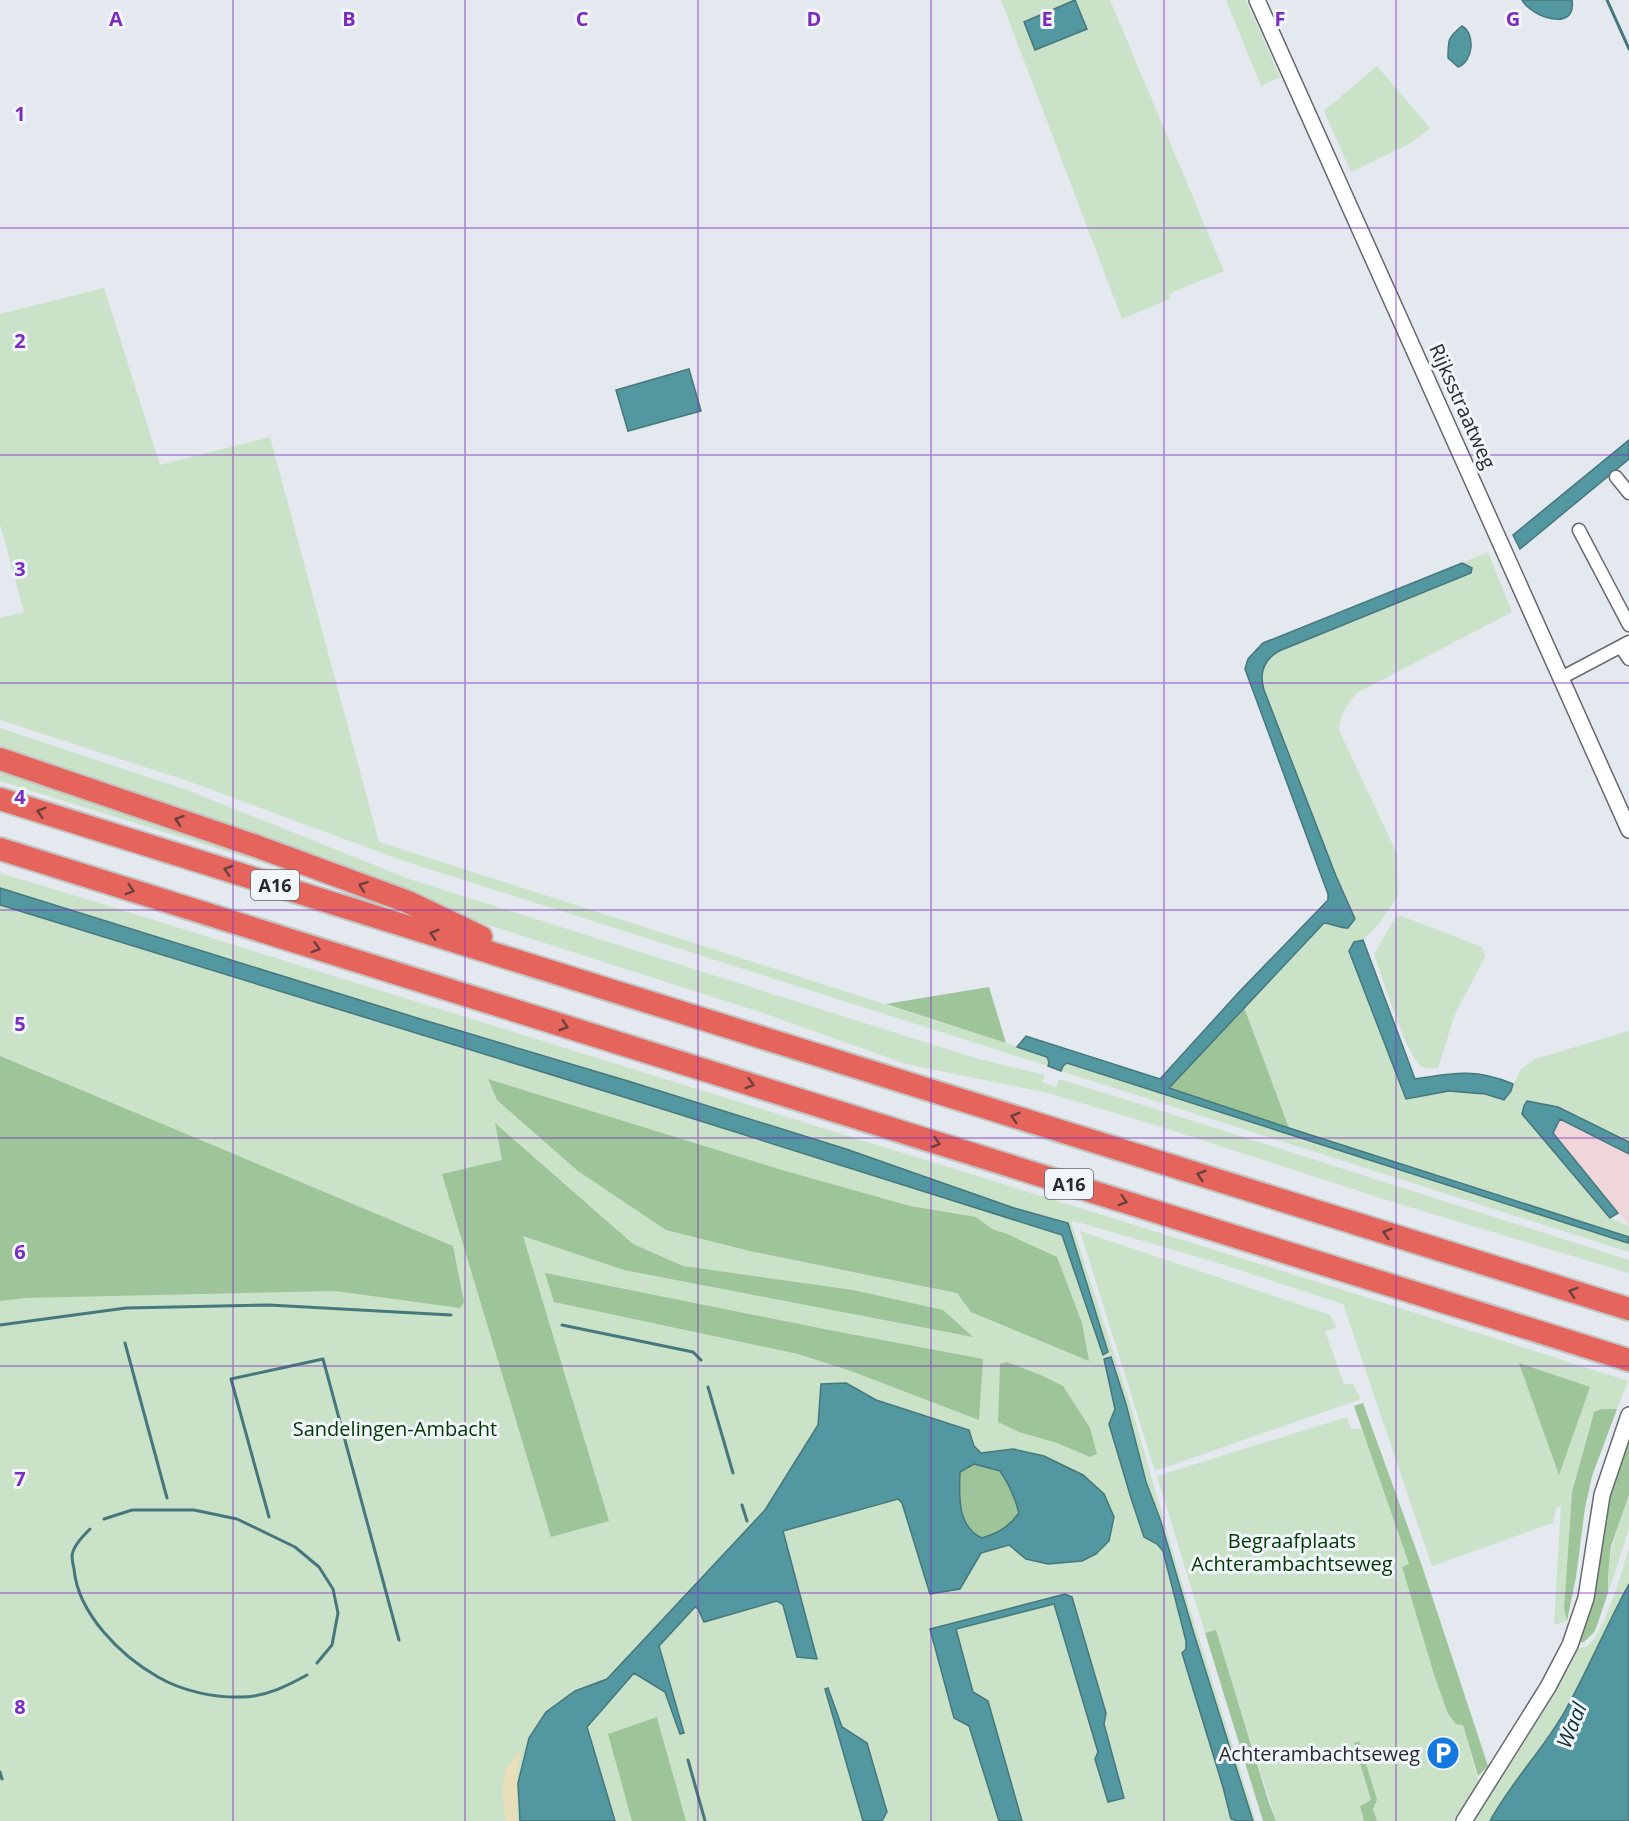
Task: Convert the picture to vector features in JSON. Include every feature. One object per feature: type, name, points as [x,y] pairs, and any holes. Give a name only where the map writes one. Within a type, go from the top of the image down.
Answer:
[{"type":"highway","name":"A16","points":[[0,759],[256,846],[408,902],[550,970]]},
{"type":"highway","name":"A16","points":[[0,799],[1629,1309]]},
{"type":"highway","name":"A16","points":[[0,849],[1629,1360]]},
{"type":"highway","name":"A16","points":[[0,863],[29,871],[74,873]]},
{"type":"street","name":"Rijksstraatweg","points":[[1257,0],[1629,830]]},
{"type":"street","points":[[1616,477],[1629,493]]},
{"type":"street","points":[[1579,530],[1629,625]]},
{"type":"street","points":[[1561,678],[1625,644],[1629,659]]},
{"type":"street","points":[[1464,1821],[1548,1687],[1570,1645],[1586,1598],[1602,1495],[1627,1420]]},
{"type":"shaded area","points":[[1559,1119],[1629,1154],[1629,1225],[1553,1133]]},
{"type":"green space","points":[[1001,0],[1110,0],[1224,271],[1169,294],[1170,299],[1122,319]]},
{"type":"green space","points":[[1226,0],[1246,0],[1280,77],[1261,86]]},
{"type":"green space","points":[[1377,66],[1430,128],[1411,143],[1351,172],[1324,111]]},
{"type":"green space","points":[[104,288],[160,465],[270,437],[379,842],[1006,1043],[1047,1057],[1048,1066],[401,860],[188,781],[0,720],[0,618],[24,612],[0,524],[0,314]]},
{"type":"green space","points":[[1488,552],[1512,612],[1357,693],[1342,714],[1339,730],[1397,854],[1398,896],[1378,925],[1363,940],[1354,942],[1383,1037],[1406,1099],[1431,1094],[1465,1092],[1501,1100],[1511,1091],[1520,1070],[1535,1059],[1629,1031],[1629,1142],[1558,1107],[1527,1101],[1610,1218],[1629,1226],[1629,1237],[1289,1128],[1244,1007],[1324,923],[1341,928],[1348,901],[1336,876],[1264,690],[1262,673],[1266,663],[1279,651],[1472,569],[1462,563]]},
{"type":"green space","points":[[0,728],[187,790],[409,879],[975,1058],[1045,1075],[1042,1082],[1056,1087],[1059,1079],[1629,1260],[1629,1273],[1396,1203],[1048,1093],[906,1064],[766,1014],[473,920],[111,784],[0,748]]},
{"type":"green space","points":[[0,769],[367,895],[0,781]]},
{"type":"green space","name":"Sandelingen-Ambacht","points":[[0,873],[1356,1294],[1628,1381],[1617,1409],[1602,1409],[1591,1421],[1572,1492],[1564,1609],[1567,1621],[1554,1625],[1561,1506],[1556,1508],[1553,1523],[1432,1566],[1343,1304],[1215,1262],[1074,1221],[1071,1222],[1130,1403],[1182,1583],[1256,1821],[0,1821],[0,902],[959,1188],[788,1131],[438,1025],[0,888]]},
{"type":"green space","points":[[1401,916],[1482,947],[1485,957],[1455,1014],[1438,1068],[1424,1068],[1407,1045],[1374,954],[1395,918]]},
{"type":"green space","points":[[989,987],[1006,1043],[886,1004]]},
{"type":"green space","points":[[1244,1007],[1289,1128],[1169,1088]]},
{"type":"green space","points":[[0,1056],[453,1246],[464,1302],[460,1308],[335,1291],[24,1298],[0,1301]]},
{"type":"green space","points":[[1067,1063],[1627,1242],[1629,1239],[1629,1252],[1061,1071]]},
{"type":"green space","points":[[488,1079],[782,1170],[910,1206],[976,1217],[992,1229],[1057,1257],[1082,1323],[1089,1361],[971,1312],[957,1293],[754,1252],[666,1230],[578,1171],[497,1100]]},
{"type":"green space","points":[[495,1123],[633,1244],[683,1266],[853,1290],[943,1310],[973,1337],[624,1270],[523,1236],[609,1521],[551,1537],[442,1174],[502,1160]]},
{"type":"green space","points":[[1080,1231],[1330,1315],[1337,1328],[1325,1331],[1344,1384],[1353,1384],[1361,1399],[1155,1471]]},
{"type":"green space","points":[[545,1273],[983,1359],[979,1420],[851,1371],[798,1354],[554,1302]]},
{"type":"green space","points":[[1007,1362],[1063,1386],[1090,1428],[1097,1454],[1090,1457],[1057,1443],[1019,1432],[998,1422],[1000,1364]]},
{"type":"green space","points":[[1519,1363],[1590,1387],[1559,1475]]},
{"type":"green space","points":[[1363,1403],[1422,1566],[1488,1766],[1478,1776],[1463,1725],[1456,1724],[1448,1714],[1435,1678],[1402,1567],[1409,1564],[1354,1406]]},
{"type":"green space","points":[[1602,1409],[1617,1409],[1592,1476],[1567,1621],[1564,1609],[1572,1492],[1594,1412]]},
{"type":"green space","name":"Begraafplaats Achterambachtseweg","points":[[1347,1417],[1351,1429],[1362,1429],[1409,1565],[1402,1567],[1435,1678],[1448,1714],[1451,1719],[1463,1725],[1479,1784],[1453,1821],[1377,1821],[1373,1809],[1377,1800],[1354,1743],[1371,1800],[1360,1806],[1364,1821],[1276,1821],[1216,1631],[1205,1633],[1157,1476]]},
{"type":"green space","points":[[1629,1440],[1629,1495],[1611,1546],[1608,1593],[1595,1631],[1584,1642],[1576,1643],[1581,1628],[1587,1621],[1596,1584],[1611,1494]]},
{"type":"green space","points":[[974,1464],[999,1471],[1011,1491],[1019,1513],[1003,1529],[982,1538],[968,1526],[961,1510],[960,1472]]},
{"type":"green space","points":[[1629,1495],[1629,1529],[1608,1593],[1613,1543]]},
{"type":"green space","points":[[1629,1549],[1629,1584],[1565,1712],[1498,1805],[1490,1821],[1468,1821],[1573,1649],[1587,1646],[1600,1630],[1612,1602]]},
{"type":"green space","points":[[1216,1630],[1276,1821],[1263,1821],[1205,1633]]},
{"type":"green space","points":[[657,1717],[686,1821],[632,1821],[608,1734]]},
{"type":"green space","points":[[1359,1741],[1377,1800],[1373,1809],[1377,1821],[1364,1821],[1360,1806],[1371,1800],[1354,1743]]},
{"type":"sand","points":[[521,1749],[517,1772],[517,1821],[506,1821],[502,1795],[505,1770]]},
{"type":"water","points":[[1075,0],[1087,29],[1035,50],[1024,22]]},
{"type":"water","points":[[1522,0],[1572,0],[1572,10],[1568,16],[1552,19],[1534,12]]},
{"type":"water","points":[[1462,26],[1469,35],[1471,48],[1467,60],[1458,67],[1448,58],[1448,47],[1451,36]]},
{"type":"water","points":[[689,369],[701,411],[628,431],[616,390]]},
{"type":"water","points":[[1629,440],[1629,459],[1520,549],[1513,535]]},
{"type":"water","points":[[1462,563],[1472,568],[1471,573],[1279,651],[1266,663],[1262,673],[1264,690],[1355,919],[1348,928],[1324,923],[1169,1088],[1629,1237],[1628,1243],[1067,1063],[1061,1071],[1048,1066],[1047,1057],[1017,1047],[1026,1036],[1160,1079],[1239,992],[1328,900],[1328,894],[1245,669],[1248,659],[1263,643]]},
{"type":"water","points":[[0,888],[846,1149],[1014,1208],[1068,1223],[1108,1352],[1103,1355],[1062,1235],[0,905]]},
{"type":"water","points":[[1363,940],[1415,1079],[1464,1073],[1500,1079],[1513,1084],[1504,1100],[1485,1094],[1449,1091],[1406,1099],[1349,951],[1354,942]]},
{"type":"water","points":[[1527,1101],[1558,1107],[1629,1142],[1629,1154],[1560,1119],[1553,1133],[1618,1213],[1610,1218],[1522,1114]]},
{"type":"water","points":[[1111,1357],[1146,1482],[1160,1519],[1253,1821],[1231,1819],[1182,1653],[1186,1649],[1186,1641],[1163,1551],[1157,1544],[1144,1537],[1131,1498],[1109,1424],[1115,1409],[1104,1359]]},
{"type":"water","points":[[846,1383],[876,1400],[969,1430],[974,1446],[981,1453],[1013,1449],[1044,1456],[1083,1475],[1104,1494],[1114,1517],[1109,1541],[1096,1554],[1082,1561],[1048,1564],[1026,1559],[1009,1545],[981,1553],[960,1589],[930,1594],[902,1503],[898,1499],[783,1531],[817,1659],[797,1657],[783,1605],[777,1601],[704,1622],[695,1607],[659,1646],[684,1733],[680,1734],[665,1692],[634,1673],[587,1727],[615,1821],[520,1821],[518,1783],[529,1738],[546,1712],[575,1691],[607,1679],[765,1510],[818,1425],[821,1384]],"holes":[[[974,1464],[1000,1471],[1016,1502],[1019,1513],[1003,1529],[982,1538],[968,1526],[961,1510],[960,1472]]]},
{"type":"water","name":"Waal","points":[[1629,1584],[1629,1821],[1490,1821],[1565,1711]]},
{"type":"water","points":[[1065,1594],[1072,1597],[1106,1713],[1104,1724],[1124,1798],[1108,1802],[1095,1759],[1098,1752],[1054,1604],[956,1629],[973,1692],[988,1701],[1022,1821],[999,1821],[969,1726],[954,1718],[930,1629]]},
{"type":"water","points":[[828,1688],[842,1727],[867,1743],[887,1812],[882,1821],[863,1821],[825,1689]]},
{"type":"waterway","points":[[1607,0],[1629,49]]},
{"type":"waterway","points":[[0,1325],[126,1308],[269,1305],[451,1315]]},
{"type":"waterway","points":[[562,1325],[693,1352],[701,1360]]},
{"type":"waterway","points":[[125,1343],[167,1498]]},
{"type":"waterway","points":[[269,1517],[231,1379],[323,1359],[399,1640]]},
{"type":"waterway","points":[[708,1387],[733,1473]]},
{"type":"waterway","points":[[742,1505],[747,1521]]},
{"type":"waterway","points":[[104,1519],[132,1510],[194,1510],[237,1519],[295,1547],[319,1567],[333,1589],[338,1613],[332,1645],[317,1663]]},
{"type":"waterway","points":[[90,1529],[77,1544],[72,1555],[77,1586],[84,1602],[104,1632],[130,1658],[144,1668],[167,1682],[188,1690],[231,1697],[251,1697],[267,1693],[307,1675]]},
{"type":"waterway","points":[[688,1760],[705,1821]]},
{"type":"waterway","points":[[0,1772],[2,1779]]},
{"type":"place","name":"Achterambachtseweg","points":[[1443,1753]]}]
